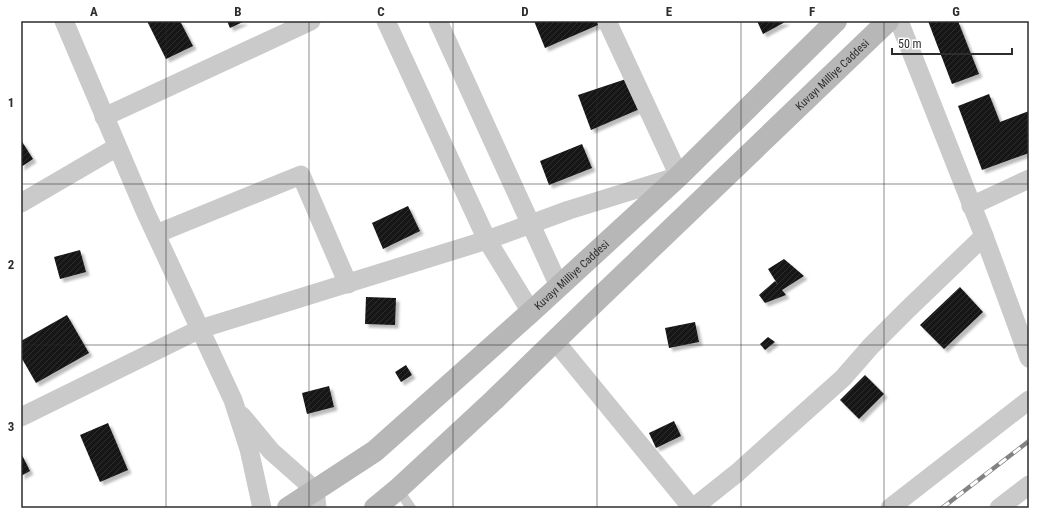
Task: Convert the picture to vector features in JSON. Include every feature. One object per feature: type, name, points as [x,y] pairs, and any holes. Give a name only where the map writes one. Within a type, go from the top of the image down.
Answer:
[{"type":"main road","name":"Kuvayı Milliye Caddesi","points":[[288,508],[316,499],[375,451],[531,312],[679,176],[836,21]]},
{"type":"main road","name":"Kuvayı Milliye Caddesi","points":[[375,508],[398,489],[494,400],[888,21]]},
{"type":"street","points":[[64,21],[117,147],[235,407],[249,449],[262,508]]},
{"type":"street","points":[[104,117],[311,21]]},
{"type":"street","points":[[386,21],[487,240],[531,312]]},
{"type":"street","points":[[438,21],[559,286]]},
{"type":"street","points":[[21,417],[200,329],[487,240],[569,210],[679,176],[607,21]]},
{"type":"street","points":[[899,21],[984,236],[1029,358]]},
{"type":"street","points":[[21,203],[117,147]]},
{"type":"street","points":[[156,234],[301,175],[348,284]]},
{"type":"street","points":[[971,206],[1029,179]]},
{"type":"street","points":[[555,341],[692,508],[737,473],[842,378],[871,346],[984,236]]},
{"type":"street","points":[[890,508],[1029,400]]},
{"type":"street","points":[[235,407],[271,451],[316,499]]},
{"type":"street","points":[[999,508],[1029,485]]},
{"type":"lane","points":[[398,489],[411,508]]},
{"type":"building","points":[[147,21],[180,21],[193,46],[166,59]]},
{"type":"building","points":[[227,21],[245,21],[230,28]]},
{"type":"building","points":[[534,21],[597,21],[598,25],[545,48]]},
{"type":"building","points":[[757,21],[787,21],[763,34]]},
{"type":"building","points":[[928,21],[958,21],[979,74],[952,84]]},
{"type":"building","points":[[626,79],[642,108],[591,130],[578,95]]},
{"type":"building","points":[[989,94],[1000,122],[1029,111],[1029,153],[982,170],[958,106]]},
{"type":"building","points":[[21,140],[33,159],[21,167]]},
{"type":"building","points":[[582,144],[592,168],[549,185],[540,161]]},
{"type":"building","points":[[408,206],[420,231],[383,249],[372,223]]},
{"type":"building","points":[[80,250],[86,272],[60,279],[54,257]]},
{"type":"building","points":[[784,259],[804,276],[782,290],[786,295],[765,303],[759,295],[775,281],[778,285],[768,269]]},
{"type":"building","points":[[960,287],[983,312],[944,349],[920,325]]},
{"type":"building","points":[[366,297],[396,298],[395,325],[365,324]]},
{"type":"building","points":[[67,315],[89,353],[36,383],[21,357],[21,341]]},
{"type":"building","points":[[695,322],[699,342],[669,348],[665,328]]},
{"type":"building","points":[[768,337],[775,342],[765,350],[760,344]]},
{"type":"building","points":[[406,365],[412,375],[401,382],[395,372]]},
{"type":"building","points":[[865,375],[884,394],[859,419],[840,400]]},
{"type":"building","points":[[329,386],[334,407],[307,414],[302,393]]},
{"type":"building","points":[[674,421],[681,436],[656,448],[649,433]]},
{"type":"building","points":[[108,423],[128,470],[100,482],[80,435]]},
{"type":"building","points":[[21,453],[30,471],[21,476]]},
{"type":"railway","points":[[942,508],[1029,441]]}]
